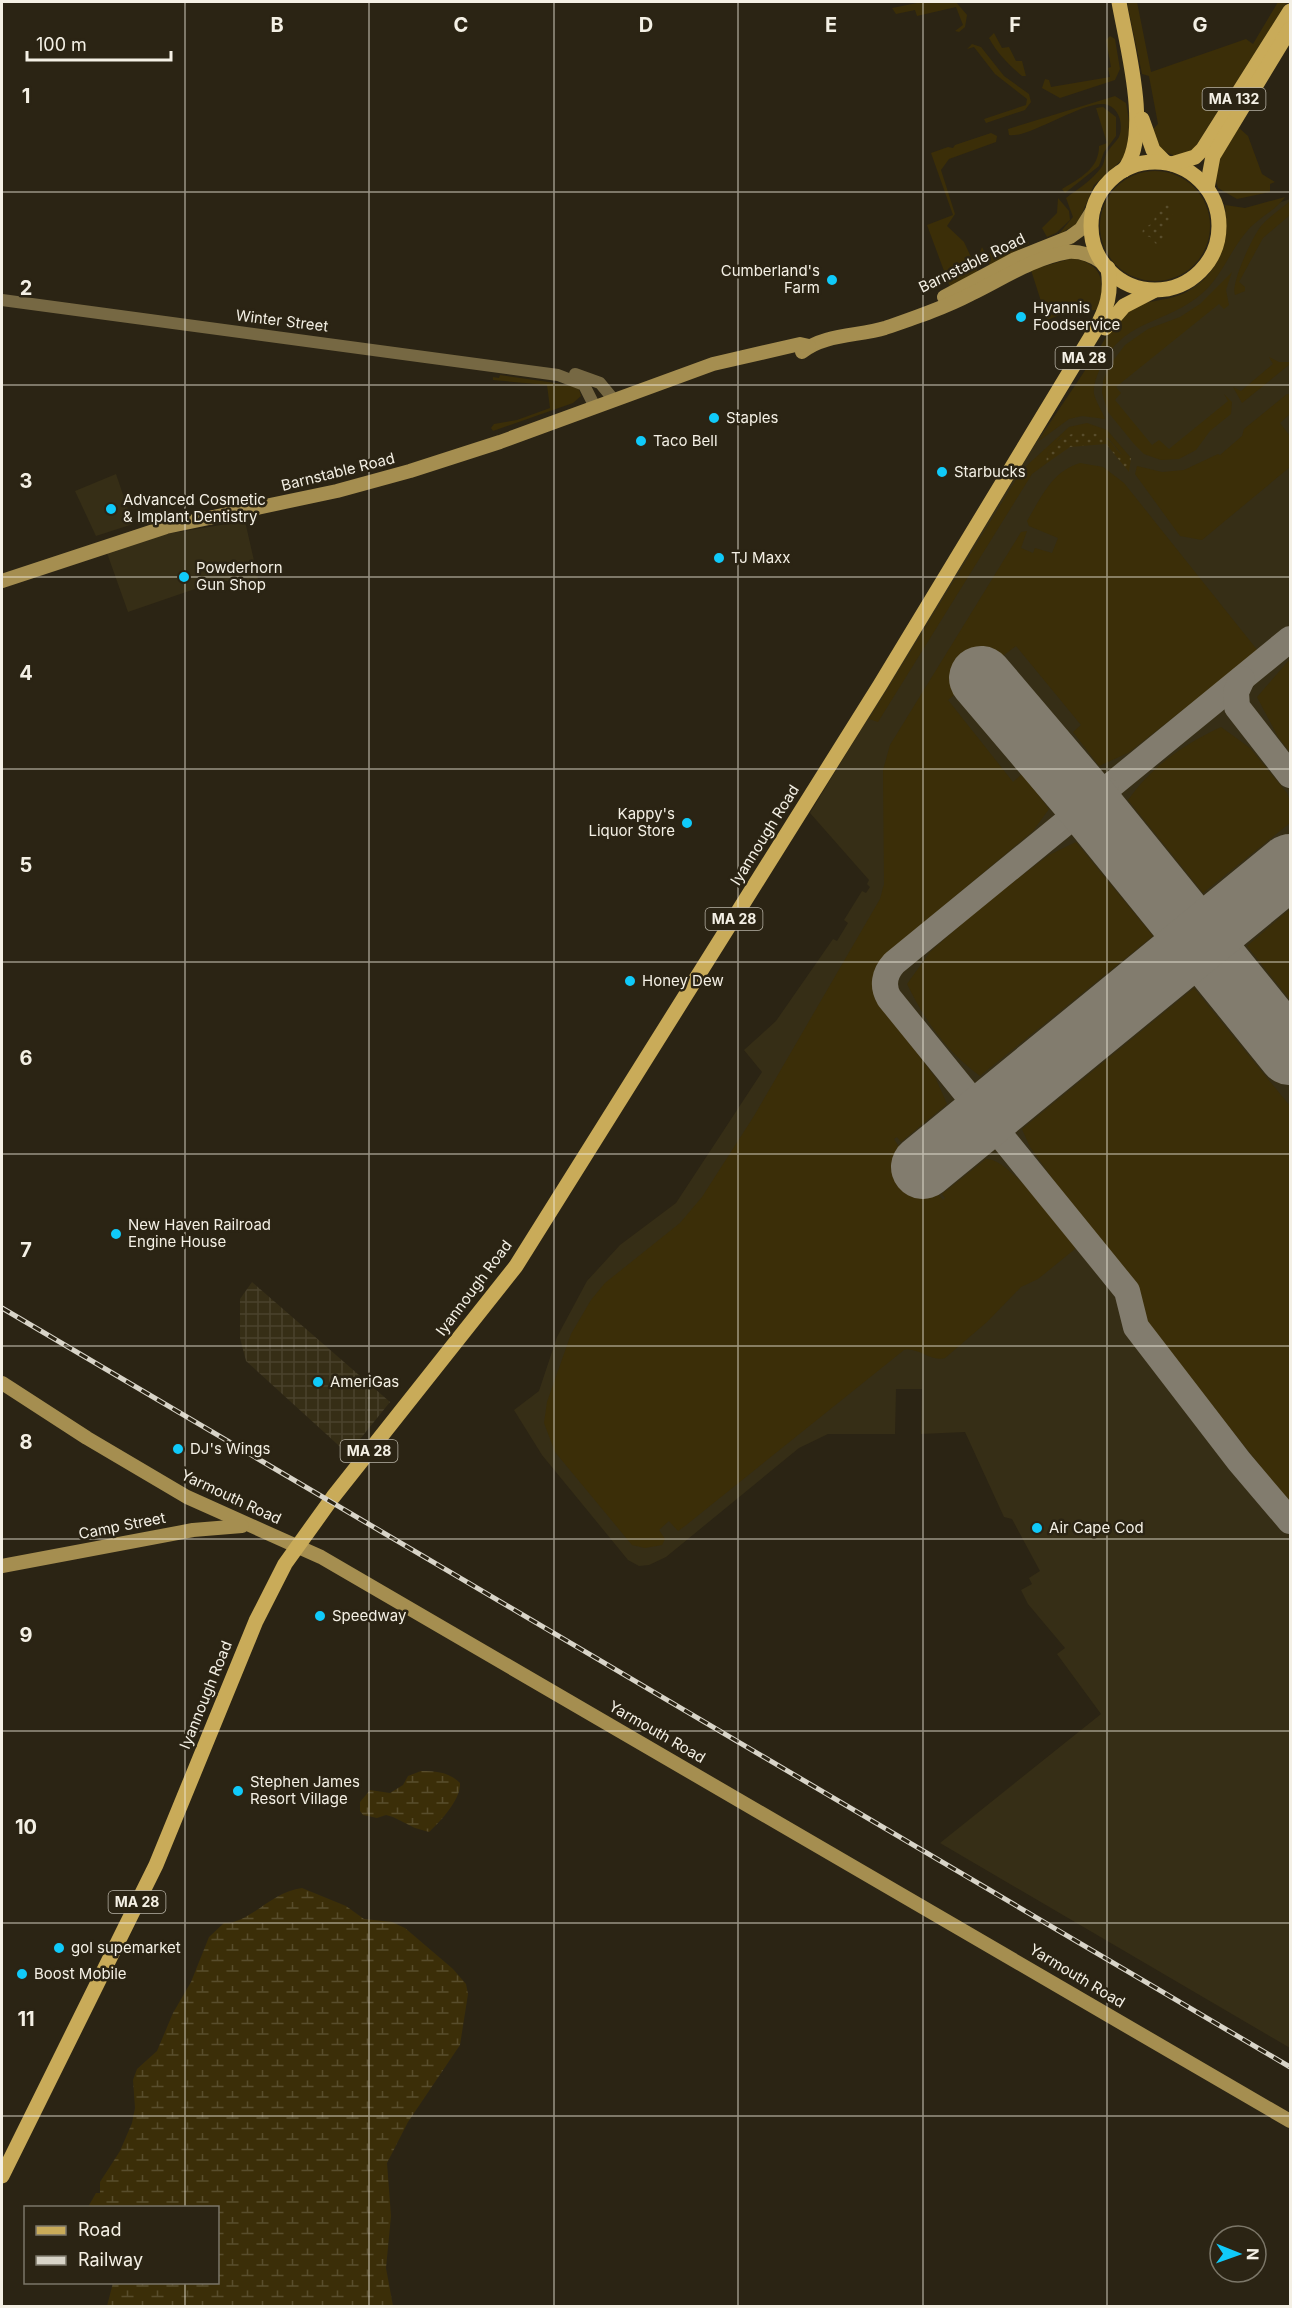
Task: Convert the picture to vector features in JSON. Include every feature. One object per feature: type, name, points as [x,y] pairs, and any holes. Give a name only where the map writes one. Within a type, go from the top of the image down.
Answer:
[{"type":"main road","name":"MA 28","points":[[1105,266],[1092,237],[1094,208],[1107,183],[1124,170],[1137,141],[1133,85],[1119,2]]},
{"type":"main road","name":"MA 132","points":[[1169,163],[1195,158],[1203,149],[1290,10]]},
{"type":"main road","name":"MA 132","points":[[1207,188],[1214,156],[1290,29]]},
{"type":"main road","name":"MA 28","points":[[1133,85],[1153,150],[1169,163],[1192,173],[1207,188],[1214,201],[1219,222],[1214,250],[1203,268],[1192,278],[1179,285],[1159,290]]},
{"type":"main road","points":[[1124,170],[1144,163],[1169,163]]},
{"type":"main road","name":"Barnstable Road","points":[[854,334],[869,324],[942,298],[1015,259],[1070,237],[1081,229],[1094,208]]},
{"type":"main road","name":"Barnstable Road","points":[[2,580],[166,527],[337,490],[410,471],[713,364],[800,344],[809,346],[854,334],[872,332],[928,313],[1013,272],[1067,252],[1088,255],[1105,266]]},
{"type":"main road","points":[[1105,266],[1131,285],[1159,290]]},
{"type":"main road","name":"Iyannough Road","points":[[2,2176],[156,1865],[268,1594],[297,1546],[516,1266],[880,685],[1026,445],[1107,306],[1111,288],[1105,266]]},
{"type":"main road","name":"Iyannough Road","points":[[1026,445],[1114,315],[1132,300],[1159,290]]},
{"type":"main road","name":"Yarmouth Road","points":[[2,1383],[87,1438],[197,1502],[321,1557],[571,1700],[1290,2121]]},
{"type":"main road","points":[[193,1530],[199,1516],[197,1502]]},
{"type":"main road","name":"Camp Street","points":[[2,1566],[193,1530],[250,1527]]},
{"type":"street","name":"Winter Street","points":[[2,300],[558,375],[584,385],[595,407]]},
{"type":"street","name":"Winter Street","points":[[558,375],[568,373],[591,379],[605,387],[614,400]]},
{"type":"shaded area","points":[[1290,199],[1290,2048],[940,1843],[1101,1714],[1057,1654],[1065,1648],[1028,1604],[1021,1590],[1032,1584],[1029,1578],[1040,1571],[1012,1519],[1004,1517],[965,1432],[921,1434],[922,1389],[896,1389],[895,1434],[828,1434],[799,1448],[666,1557],[649,1565],[639,1566],[628,1560],[542,1455],[514,1410],[539,1391],[557,1337],[587,1281],[620,1245],[676,1203],[762,1072],[744,1050],[776,1021],[833,939],[837,941],[848,923],[844,920],[862,891],[866,893],[870,887],[867,884],[869,880],[810,813],[1038,439],[1121,323],[1182,295],[1209,276],[1223,253],[1236,217]]},
{"type":"shaded area","points":[[116,474],[133,524],[96,536],[75,491]]},
{"type":"shaded area","points":[[245,521],[260,587],[221,580],[128,612],[107,553],[160,535]]},
{"type":"shaded area","name":"AmeriGas","points":[[252,1282],[390,1402],[348,1454],[246,1361],[240,1338],[240,1299]]},
{"type":"green space","points":[[922,2],[956,2],[967,15],[965,27],[959,32],[955,31],[963,25],[956,7],[917,16],[915,10],[896,14],[892,8]]},
{"type":"green space","points":[[1127,2],[1137,2],[1151,72],[1246,39],[1253,44],[1278,2],[1287,2],[1192,152],[1175,156],[1161,150],[1153,129],[1158,124],[1149,76],[1142,74]]},
{"type":"green space","points":[[994,33],[1002,48],[1009,47],[1016,61],[1022,61],[1026,76],[1017,72],[996,49],[989,38]]},
{"type":"green space","points":[[1110,36],[1115,39],[1120,69],[1115,80],[1060,98],[1042,88],[1045,79],[1049,80],[1051,87],[1110,77],[1108,68],[1111,67],[1106,40]]},
{"type":"green space","points":[[972,44],[981,47],[1004,76],[1029,94],[1031,102],[1025,110],[986,123],[984,119],[1026,105],[1027,99],[995,74],[974,47],[967,49]]},
{"type":"green space","points":[[1115,96],[1126,103],[1130,127],[1125,157],[1094,185],[1078,223],[1058,235],[1073,217],[1066,198],[1089,180],[1102,166],[1107,153],[1119,137],[1121,127],[1119,116],[1109,105],[1094,105],[1028,132],[1009,135],[1008,129]]},
{"type":"green space","points":[[1103,107],[1116,117],[1116,136],[1104,152],[1099,166],[1065,193],[1062,189],[1092,167],[1096,161],[1099,146],[1107,143],[1096,108]]},
{"type":"green space","points":[[1238,127],[1248,136],[1262,174],[1275,182],[1270,184],[1270,192],[1237,199],[1218,188],[1215,178],[1218,161]]},
{"type":"green space","points":[[991,133],[997,136],[996,142],[949,159],[941,170],[955,214],[947,226],[964,242],[978,272],[950,287],[927,225],[953,215],[931,153],[948,147],[953,148],[955,145]]},
{"type":"green space","points":[[1155,171],[1176,175],[1194,187],[1206,205],[1210,226],[1206,247],[1194,265],[1176,277],[1155,281],[1134,277],[1116,265],[1104,247],[1100,226],[1104,205],[1116,187],[1134,175]]},
{"type":"green space","points":[[1285,197],[1248,230],[1207,289],[1185,306],[1131,332],[1108,354],[1099,371],[1094,388],[1095,397],[1105,419],[1082,416],[1069,419],[1039,441],[1112,327],[1123,314],[1141,304],[1174,297],[1188,291],[1210,273],[1222,248],[1226,220],[1225,205],[1245,208]]},
{"type":"green space","points":[[1058,198],[1069,211],[1070,220],[1056,233],[1047,237],[1042,228],[1057,213]]},
{"type":"green space","points":[[1290,201],[1290,215],[1263,238],[1239,282],[1245,287],[1245,291],[1235,295],[1234,289],[1239,271],[1257,231]]},
{"type":"green space","points":[[1166,204],[1170,205],[1168,213],[1173,215],[1172,219],[1167,223],[1161,244],[1156,244],[1150,237],[1142,235],[1143,229],[1154,222],[1156,210]]},
{"type":"green space","points":[[1028,241],[1029,244],[990,265],[980,252],[982,247],[986,255]]},
{"type":"green space","points":[[1073,258],[1091,265],[1100,276],[1102,291],[1099,310],[1070,311],[1047,320],[1031,270]]},
{"type":"green space","points":[[1232,272],[1226,290],[1229,305],[1224,309],[1219,304],[1116,387],[1121,393],[1115,400],[1152,445],[1159,440],[1169,449],[1228,401],[1224,394],[1232,402],[1231,414],[1210,431],[1196,450],[1179,459],[1161,460],[1144,454],[1108,412],[1102,393],[1103,381],[1110,365],[1125,345],[1148,329],[1180,317],[1200,304]]},
{"type":"green space","points":[[1269,357],[1279,362],[1290,362],[1290,364],[1242,403],[1233,387],[1241,391],[1273,364]]},
{"type":"green space","points":[[500,375],[569,385],[579,389],[581,396],[573,403],[493,431],[491,428],[494,424],[517,420],[550,408],[547,385],[493,380],[493,377],[499,378]]},
{"type":"green space","points":[[1287,394],[1290,394],[1290,414],[1280,423],[1290,436],[1290,467],[1202,540],[1180,536],[1135,474],[1137,466],[1162,472],[1184,470],[1220,455],[1242,436],[1244,429]]},
{"type":"green space","points":[[1087,423],[1107,430],[1131,458],[1124,457],[1108,438],[1061,438],[1048,452],[1047,463],[1032,474],[878,722],[869,719],[1022,470],[1069,427]]},
{"type":"green space","points":[[1079,432],[1092,433],[1108,439],[1119,452],[1131,458],[1129,472],[1106,444],[1070,447],[1047,463],[1048,451],[1056,442]]},
{"type":"green space","points":[[1080,463],[1103,467],[1124,483],[1258,651],[1128,753],[1099,766],[1073,732],[1081,725],[1016,646],[992,664],[985,656],[963,674],[970,682],[948,700],[1013,782],[1022,774],[1049,809],[1033,831],[885,955],[874,974],[875,997],[935,1077],[947,1104],[901,1142],[897,1137],[894,1139],[903,1153],[909,1149],[937,1183],[933,1187],[943,1200],[945,1198],[942,1194],[986,1159],[995,1161],[1007,1169],[1033,1194],[1074,1244],[1075,1249],[1038,1279],[1021,1287],[987,1322],[945,1358],[934,1358],[915,1351],[904,1350],[685,1526],[678,1531],[669,1521],[659,1530],[665,1539],[662,1545],[645,1548],[632,1545],[555,1452],[544,1423],[547,1402],[571,1334],[591,1300],[605,1283],[680,1223],[702,1197],[754,1116],[880,899],[884,884],[883,770],[890,745],[1021,532],[1027,531],[1021,548],[1033,553],[1035,548],[1052,553],[1058,538],[1029,526],[1027,521],[1048,486],[1062,472]]},
{"type":"green space","points":[[1290,659],[1290,752],[1278,737],[1257,697]]},
{"type":"green space","points":[[1221,727],[1250,748],[1287,793],[1290,802],[1290,823],[1203,893],[1128,800],[1158,766],[1194,741]]},
{"type":"green space","points":[[1076,842],[1153,936],[980,1076],[957,1057],[938,1035],[921,1011],[907,984],[930,952],[982,906],[1049,855]]},
{"type":"green space","points":[[1290,909],[1290,1000],[1247,946]]},
{"type":"green space","points":[[1194,988],[1290,1106],[1290,1503],[1155,1334],[1143,1314],[1136,1286],[1067,1199],[1030,1147],[1022,1129]]},
{"type":"green space","points":[[421,1771],[442,1773],[460,1783],[454,1803],[429,1832],[393,1817],[386,1815],[377,1818],[363,1815],[360,1811],[360,1802],[370,1790],[390,1793],[403,1785],[408,1776]]},
{"type":"green space","points":[[302,1888],[346,1906],[364,1919],[392,1922],[405,1928],[453,1969],[466,1984],[468,1994],[460,2045],[408,2122],[387,2163],[391,2216],[386,2268],[393,2306],[107,2306],[113,2284],[219,2284],[219,2206],[89,2206],[96,2193],[100,2193],[100,2182],[120,2151],[132,2123],[135,2108],[133,2080],[137,2069],[157,2051],[173,2013],[191,1982],[209,1937],[224,1923],[242,1919],[291,1890]]},
{"type":"taxiway","points":[[1290,639],[894,963],[888,971],[885,985],[889,998],[1127,1291],[1136,1327],[1239,1461],[1290,1521]]},
{"type":"taxiway","points":[[1242,679],[1236,692],[1237,707],[1290,775]]},
{"type":"taxiway","points":[[1106,790],[1100,805],[1107,827]]},
{"type":"runway","points":[[981,678],[1089,805],[1290,1053]]},
{"type":"runway","points":[[923,1167],[1290,866]]},
{"type":"railway","points":[[2,1308],[1290,2067]]},
{"type":"place","name":"Cumberland's Farm","points":[[832,280]]},
{"type":"place","name":"Hyannis Foodservice","points":[[1021,317]]},
{"type":"place","name":"Staples","points":[[714,418]]},
{"type":"place","name":"Taco Bell","points":[[641,441]]},
{"type":"place","name":"Starbucks","points":[[942,472]]},
{"type":"place","name":"Advanced Cosmetic & Implant Dentistry","points":[[111,509]]},
{"type":"place","name":"TJ Maxx","points":[[719,558]]},
{"type":"place","name":"Powderhorn Gun Shop","points":[[184,577]]},
{"type":"place","name":"Kappy's Liquor Store","points":[[687,823]]},
{"type":"place","name":"Honey Dew","points":[[630,981]]},
{"type":"place","name":"New Haven Railroad Engine House","points":[[116,1234]]},
{"type":"place","name":"AmeriGas","points":[[318,1382]]},
{"type":"place","name":"DJ's Wings","points":[[178,1449]]},
{"type":"place","name":"Air Cape Cod","points":[[1037,1528]]},
{"type":"place","name":"Speedway","points":[[320,1616]]},
{"type":"place","name":"Stephen James Resort Village","points":[[238,1791]]},
{"type":"place","name":"gol supemarket","points":[[59,1948]]},
{"type":"place","name":"Boost Mobile","points":[[22,1974]]}]
